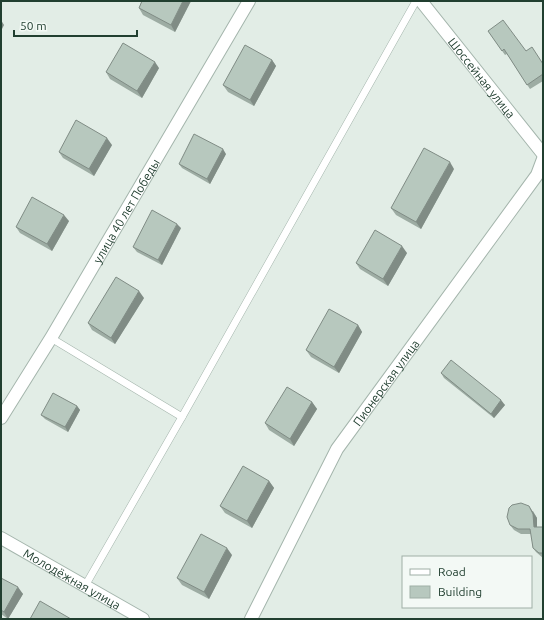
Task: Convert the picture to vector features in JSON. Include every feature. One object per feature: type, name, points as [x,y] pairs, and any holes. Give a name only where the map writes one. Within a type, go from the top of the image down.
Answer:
[{"type":"street","name":"улица 40 лет Победы","points":[[1,418],[51,338],[249,1]]},
{"type":"street","name":"Шоссейная улица","points":[[421,1],[543,154]]},
{"type":"street","name":"Пионерская улица","points":[[251,619],[337,449],[537,174],[543,160]]},
{"type":"street","name":"Молодёжная улица","points":[[1,538],[143,619]]},
{"type":"lane","points":[[85,586],[416,1]]},
{"type":"lane","points":[[51,338],[182,417]]},
{"type":"building","points":[[142,1],[183,1],[171,25],[139,8]]},
{"type":"building","points":[[503,20],[526,51],[532,47],[543,64],[543,74],[527,85],[504,49],[502,51],[488,31]]},
{"type":"building","points":[[123,43],[155,62],[137,91],[106,72]]},
{"type":"building","points":[[245,45],[272,60],[250,100],[223,85]]},
{"type":"building","points":[[76,120],[107,138],[89,169],[59,152]]},
{"type":"building","points":[[194,134],[223,149],[207,179],[179,164]]},
{"type":"building","points":[[424,148],[450,162],[416,222],[391,208]]},
{"type":"building","points":[[32,197],[64,215],[47,244],[16,227]]},
{"type":"building","points":[[152,210],[177,224],[158,260],[133,247]]},
{"type":"building","points":[[375,230],[402,246],[383,279],[356,263]]},
{"type":"building","points":[[116,277],[139,291],[111,338],[88,323]]},
{"type":"building","points":[[329,309],[358,325],[334,367],[306,350]]},
{"type":"building","points":[[451,360],[501,400],[491,414],[441,373]]},
{"type":"building","points":[[287,387],[312,402],[290,439],[265,423]]},
{"type":"building","points":[[53,393],[77,406],[65,427],[41,415]]},
{"type":"building","points":[[243,466],[269,481],[247,521],[220,506]]},
{"type":"building","points":[[521,503],[529,506],[533,514],[534,527],[543,527],[543,553],[539,553],[533,548],[530,529],[518,529],[510,525],[507,517],[509,508],[512,505]]},
{"type":"building","points":[[201,534],[227,548],[204,592],[177,578]]},
{"type":"building","points":[[1,578],[18,587],[4,612],[1,610]]},
{"type":"building","points":[[40,601],[71,619],[30,619]]}]
